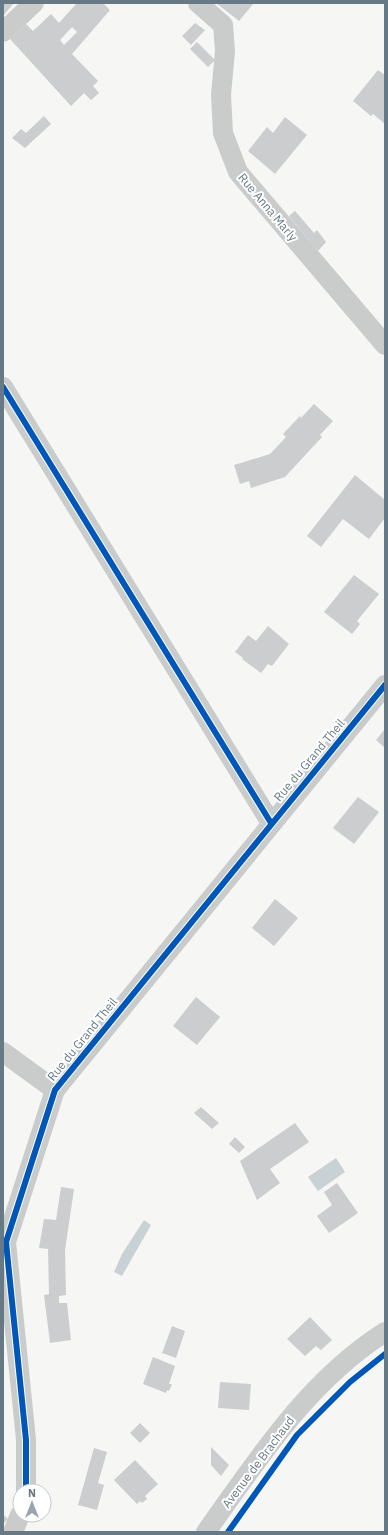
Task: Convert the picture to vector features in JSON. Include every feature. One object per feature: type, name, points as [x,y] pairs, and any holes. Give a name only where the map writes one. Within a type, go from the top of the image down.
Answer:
[{"type":"street","points":[[3,32],[34,3]]},
{"type":"street","name":"Rue Anna Marly","points":[[198,3],[222,26],[225,51],[221,95],[223,133],[238,172],[385,345]]},
{"type":"street","points":[[3,387],[271,823]]},
{"type":"street","name":"Rue du Grand Theil","points":[[26,1483],[26,1440],[6,1242],[55,1090],[271,823],[385,685]]},
{"type":"street","points":[[3,1052],[55,1090]]},
{"type":"street","name":"Avenue de Brachaud","points":[[206,1532],[274,1437],[312,1393],[369,1342],[385,1332]]},
{"type":"shaded area","points":[[336,1158],[345,1172],[318,1191],[308,1177]]},
{"type":"shaded area","points":[[144,1220],[151,1225],[122,1276],[114,1272],[122,1254]]},
{"type":"building","points":[[3,3],[14,3],[3,16]]},
{"type":"building","points":[[77,3],[103,3],[110,10],[72,54],[98,81],[93,86],[99,93],[91,100],[84,93],[71,106],[10,39],[26,24],[33,31],[51,14],[59,23]],"holes":[[[72,27],[77,32],[64,45],[60,40]]]},
{"type":"building","points":[[216,3],[254,3],[239,21]]},
{"type":"building","points":[[195,23],[205,30],[191,45],[182,36]]},
{"type":"building","points":[[197,42],[215,60],[208,67],[190,49]]},
{"type":"building","points":[[378,70],[385,75],[385,124],[373,114],[371,116],[353,101]]},
{"type":"building","points":[[44,116],[51,124],[25,148],[12,138],[21,129],[26,133]]},
{"type":"building","points":[[285,117],[307,135],[275,174],[248,151],[267,127],[273,133]]},
{"type":"building","points":[[295,211],[314,233],[317,230],[326,242],[318,251],[289,216]]},
{"type":"building","points":[[314,404],[333,421],[320,435],[322,437],[285,477],[251,488],[249,481],[240,484],[234,465],[270,454],[286,437],[283,434]]},
{"type":"building","points":[[355,475],[385,500],[385,518],[369,539],[343,519],[321,547],[307,536]]},
{"type":"building","points":[[354,575],[379,594],[357,621],[360,624],[352,634],[324,612]]},
{"type":"building","points":[[268,626],[289,644],[272,666],[268,664],[261,673],[235,652],[248,635],[256,641]]},
{"type":"building","points":[[385,729],[385,748],[376,740]]},
{"type":"building","points":[[358,797],[379,812],[354,844],[333,828]]},
{"type":"building","points":[[275,899],[298,918],[274,946],[252,928]]},
{"type":"building","points":[[196,997],[220,1017],[197,1045],[173,1026]]},
{"type":"building","points":[[201,1107],[219,1123],[212,1129],[194,1113]]},
{"type":"building","points":[[295,1123],[309,1142],[270,1169],[280,1183],[257,1200],[240,1161]]},
{"type":"building","points":[[235,1137],[245,1147],[239,1153],[229,1144]]},
{"type":"building","points":[[337,1183],[358,1213],[329,1233],[317,1216],[332,1205],[324,1192]]},
{"type":"building","points":[[61,1187],[74,1189],[65,1250],[66,1295],[59,1296],[59,1303],[67,1303],[71,1340],[50,1343],[44,1295],[49,1294],[48,1249],[39,1248],[44,1219],[56,1220]]},
{"type":"building","points":[[310,1317],[332,1340],[321,1350],[316,1346],[305,1356],[287,1339]]},
{"type":"building","points":[[172,1326],[185,1331],[176,1358],[162,1353]]},
{"type":"building","points":[[153,1357],[175,1366],[169,1384],[172,1384],[169,1391],[167,1390],[166,1393],[143,1384]]},
{"type":"building","points":[[220,1382],[251,1384],[249,1410],[218,1408]]},
{"type":"building","points":[[140,1423],[150,1433],[140,1443],[130,1433]]},
{"type":"building","points":[[211,1447],[229,1465],[221,1476],[211,1465]]},
{"type":"building","points":[[94,1448],[107,1452],[98,1483],[104,1485],[97,1510],[78,1505]]},
{"type":"building","points":[[135,1460],[158,1484],[145,1496],[147,1499],[142,1503],[140,1501],[137,1504],[114,1480]]},
{"type":"building","points":[[3,1514],[8,1519],[3,1524]]},
{"type":"cycle path","points":[[3,387],[271,823]]},
{"type":"cycle path","points":[[26,1483],[26,1440],[6,1242],[55,1090],[385,685]]},
{"type":"cycle path","points":[[228,1532],[297,1435],[350,1382],[385,1354]]}]
